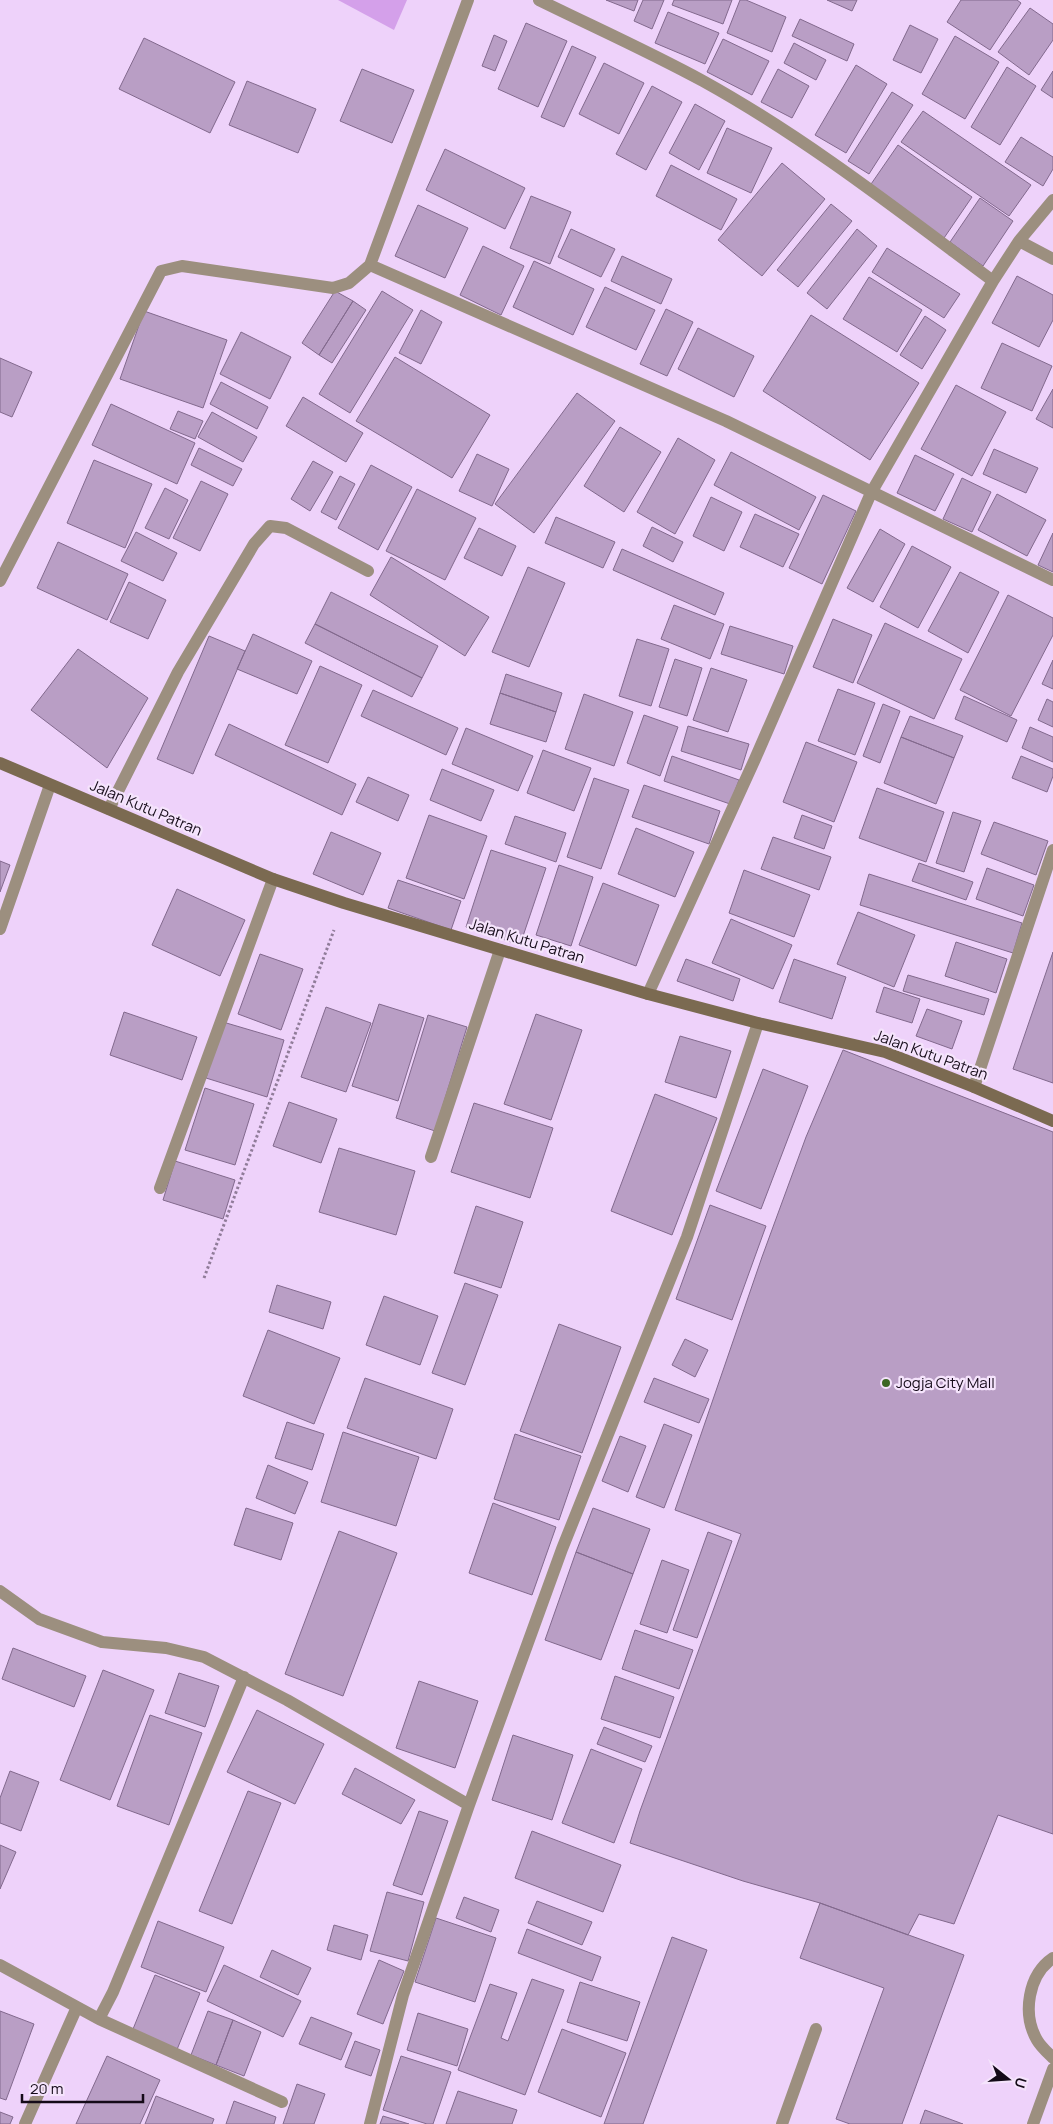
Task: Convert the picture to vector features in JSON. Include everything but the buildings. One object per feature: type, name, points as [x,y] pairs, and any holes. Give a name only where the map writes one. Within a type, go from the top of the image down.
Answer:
[{"type":"street","points":[[0,581],[161,271],[182,266],[333,288],[349,283],[370,265],[468,0]]},
{"type":"street","points":[[539,0],[703,81],[776,126],[830,160],[993,281]]},
{"type":"street","points":[[648,994],[751,768],[871,493],[993,281],[1019,241],[1053,200]]},
{"type":"street","points":[[1019,241],[1053,259]]},
{"type":"street","points":[[370,265],[726,421],[1053,580]]},
{"type":"street","points":[[109,809],[178,672],[254,544],[270,526],[286,528],[368,571]]},
{"type":"street","name":"Jalan Kutu Patran","points":[[0,763],[273,880],[648,994],[758,1023],[885,1052],[1053,1121]]},
{"type":"street","points":[[0,929],[50,785]]},
{"type":"street","points":[[974,1087],[1053,850]]},
{"type":"street","points":[[160,1188],[273,880]]},
{"type":"street","points":[[431,1157],[500,950]]},
{"type":"street","points":[[370,2124],[403,1995],[469,1805],[562,1549],[687,1237],[758,1023]]},
{"type":"street","points":[[0,1591],[39,1619],[102,1642],[166,1648],[204,1657],[244,1677],[469,1805]]},
{"type":"street","points":[[99,2020],[114,1992],[244,1677]]},
{"type":"street","points":[[1053,1958],[1045,1963],[1031,1988],[1028,2015],[1037,2041],[1053,2058]]},
{"type":"street","points":[[0,1965],[77,2006],[99,2020],[282,2102]]},
{"type":"street","points":[[25,2124],[77,2006]]},
{"type":"street","points":[[782,2124],[816,2029]]},
{"type":"street","points":[[1033,2124],[1053,2070]]},
{"type":"path","points":[[204,1278],[344,903]]},
{"type":"shaded area","points":[[338,0],[407,0],[394,30]]},
{"type":"place","name":"Jogja City Mall","points":[[886,1383]]}]
